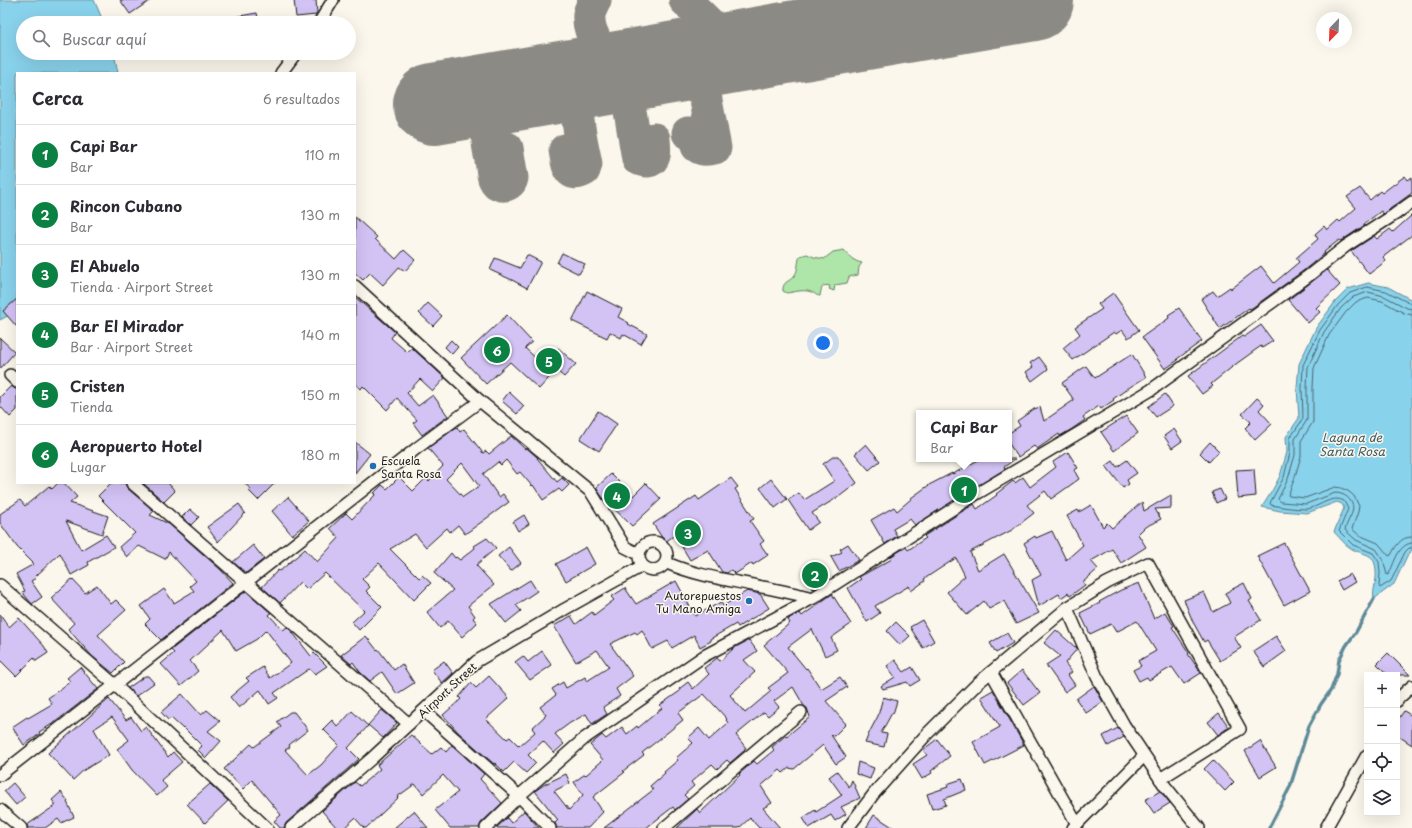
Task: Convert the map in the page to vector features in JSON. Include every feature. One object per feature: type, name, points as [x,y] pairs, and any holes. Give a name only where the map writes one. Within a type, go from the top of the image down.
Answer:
[{"type":"street","points":[[323,16],[333,0]]},
{"type":"street","points":[[282,72],[291,60]]},
{"type":"street","points":[[486,828],[519,796],[585,738],[704,656],[813,598],[973,496],[1151,390],[1307,277],[1346,246],[1412,202]]},
{"type":"street","points":[[356,287],[480,401],[591,492],[625,547],[639,554]]},
{"type":"street","points":[[0,774],[417,448],[480,401]]},
{"type":"street","points":[[133,484],[410,724]]},
{"type":"street","points":[[652,542],[658,543],[663,546],[666,551],[668,556],[667,563],[662,568],[655,571],[648,570],[642,566],[639,560],[641,548],[652,542]]},
{"type":"street","points":[[667,563],[682,570],[813,598]]},
{"type":"street","points":[[848,828],[876,791],[927,734],[978,683],[1067,608],[1107,583],[1148,563],[1240,730],[1160,779]]},
{"type":"street","name":"Airport Street","points":[[293,827],[410,724],[477,661],[642,566]]},
{"type":"street","points":[[0,585],[114,684],[267,828]]},
{"type":"street","points":[[1067,608],[1097,677],[1144,756],[1160,779],[1199,828]]},
{"type":"street","points":[[991,672],[1075,826],[1144,756]]},
{"type":"street","points":[[1400,697],[1412,686]]},
{"type":"street","points":[[424,711],[519,796],[550,828]]},
{"type":"street","points":[[664,828],[801,712]]},
{"type":"street","points":[[1326,828],[1364,760]]},
{"type":"street","points":[[0,810],[21,828]]},
{"type":"green space","points":[[844,250],[856,261],[862,263],[859,267],[858,275],[849,277],[847,283],[835,285],[834,291],[829,289],[830,286],[827,285],[822,288],[820,296],[808,291],[787,293],[783,291],[785,283],[796,274],[800,256],[807,254],[824,259],[833,252]]},
{"type":"water","points":[[0,0],[94,0],[101,16],[16,16],[16,60],[115,60],[118,72],[16,72],[16,312],[0,320]]},
{"type":"water","name":"Laguna de Santa Rosa","points":[[1368,283],[1388,287],[1412,300],[1412,550],[1408,554],[1394,584],[1374,599],[1376,575],[1374,561],[1369,556],[1349,547],[1334,532],[1344,508],[1342,504],[1337,502],[1307,513],[1280,511],[1262,507],[1280,476],[1287,452],[1286,437],[1299,418],[1297,388],[1299,364],[1316,328],[1335,302],[1348,289]]},
{"type":"building","points":[[120,0],[151,0],[130,14]]},
{"type":"building","points":[[294,0],[316,0],[316,15],[296,16]]},
{"type":"building","points":[[257,13],[258,16],[240,16]]},
{"type":"building","points":[[1405,176],[1408,180],[1412,177],[1412,193],[1383,214],[1381,211],[1364,224],[1365,225],[1341,241],[1339,240],[1303,271],[1220,329],[1201,299],[1213,291],[1217,296],[1230,287],[1231,289],[1261,266],[1274,283],[1299,262],[1296,258],[1318,239],[1315,234],[1324,226],[1327,230],[1338,220],[1340,222],[1356,208],[1347,197],[1360,188],[1370,200],[1380,191],[1382,193]]},
{"type":"building","points":[[1412,215],[1412,235],[1383,257],[1386,261],[1369,274],[1351,251],[1374,236],[1377,239],[1390,229],[1393,232]]},
{"type":"building","points":[[356,218],[377,237],[375,239],[396,259],[404,250],[415,260],[405,271],[399,267],[383,285],[370,273],[363,280],[356,274]]},
{"type":"building","points":[[562,253],[585,264],[579,274],[557,263]]},
{"type":"building","points":[[527,255],[541,262],[527,288],[490,270],[495,258],[520,268]]},
{"type":"building","points":[[1327,270],[1340,285],[1316,308],[1320,312],[1308,323],[1288,300]]},
{"type":"building","points":[[587,291],[622,309],[618,317],[647,334],[641,344],[623,334],[621,338],[610,332],[607,338],[572,321]]},
{"type":"building","points":[[1113,293],[1139,330],[1128,338],[1122,330],[1116,334],[1114,332],[1073,360],[1063,348],[1080,334],[1075,327],[1102,309],[1098,304]]},
{"type":"building","points":[[356,298],[395,332],[391,338],[407,352],[412,348],[445,378],[433,391],[420,379],[407,393],[418,406],[433,395],[448,416],[422,435],[413,423],[417,420],[397,398],[387,410],[363,386],[361,389],[356,385]]},
{"type":"building","points":[[16,300],[16,326],[3,311]]},
{"type":"building","points":[[428,303],[442,316],[433,326],[419,313]]},
{"type":"building","points":[[1179,308],[1202,341],[1165,369],[1142,337],[1169,318],[1168,315]]},
{"type":"building","points":[[507,315],[532,342],[525,348],[543,365],[558,348],[576,364],[564,377],[556,370],[539,389],[510,362],[486,384],[461,358]]},
{"type":"building","points":[[1261,325],[1273,341],[1262,348],[1261,346],[1236,364],[1211,384],[1213,386],[1202,394],[1188,376],[1242,336],[1244,337]]},
{"type":"building","points":[[0,338],[15,352],[0,369]]},
{"type":"building","points":[[451,340],[458,347],[452,354],[445,347]]},
{"type":"building","points":[[1132,354],[1146,377],[1101,409],[1099,406],[1083,417],[1085,420],[1072,429],[1060,436],[1059,434],[1037,449],[1034,446],[1018,457],[1012,448],[1012,431],[1020,426],[1017,421],[1034,409],[1040,407],[1044,421],[1074,400],[1062,383],[1086,366],[1095,378]]},
{"type":"building","points":[[1039,357],[1048,369],[1032,381],[1026,372],[1033,367],[1030,363]]},
{"type":"building","points":[[11,386],[16,389],[16,411],[10,417],[0,406],[0,397]]},
{"type":"building","points":[[509,392],[524,406],[517,414],[502,401]]},
{"type":"building","points":[[1165,394],[1173,406],[1156,417],[1148,407]]},
{"type":"building","points":[[1257,398],[1264,404],[1259,410],[1272,424],[1255,440],[1245,428],[1251,422],[1242,414]]},
{"type":"building","points":[[598,411],[617,424],[599,451],[580,439]]},
{"type":"building","points":[[1126,416],[1138,433],[1114,451],[1101,432]]},
{"type":"building","points":[[457,427],[460,432],[464,429],[483,453],[486,451],[489,454],[511,436],[525,449],[527,448],[538,458],[557,482],[562,478],[569,485],[562,492],[559,489],[543,500],[533,485],[532,486],[520,472],[517,474],[506,460],[501,465],[498,462],[483,474],[499,497],[503,494],[509,502],[465,534],[458,525],[450,532],[447,528],[426,547],[415,534],[390,549],[419,578],[422,575],[431,583],[414,600],[379,563],[362,579],[370,587],[366,591],[382,607],[359,630],[352,622],[364,611],[325,573],[307,589],[300,582],[280,603],[262,587],[278,570],[280,571],[305,549],[317,562],[339,538],[330,528],[346,513],[352,519],[376,494],[374,493],[382,485],[387,489],[399,477],[413,491],[426,478],[429,481],[443,466],[428,448]],"holes":[[[462,463],[479,486],[463,497],[446,479]]]},
{"type":"building","points":[[1174,429],[1182,441],[1172,448],[1164,436]]},
{"type":"building","points":[[1210,442],[1219,451],[1209,462],[1200,453]]},
{"type":"building","points":[[356,443],[370,454],[356,472]]},
{"type":"building","points":[[866,444],[880,461],[869,470],[855,454]]},
{"type":"building","points":[[1068,452],[1078,468],[1074,470],[1079,479],[1051,499],[1045,491],[1027,505],[1034,513],[1012,530],[970,552],[978,570],[1004,554],[1039,613],[1016,624],[1004,601],[989,609],[984,601],[967,615],[947,592],[965,576],[956,558],[924,579],[925,581],[911,591],[909,586],[875,606],[880,613],[867,622],[848,588],[861,579],[859,577],[892,559],[890,557],[906,547],[908,550],[926,538],[924,536],[974,504],[977,509],[997,495],[996,494],[1013,481],[1015,483],[1023,477],[1030,487],[1056,467],[1053,462]]},
{"type":"building","points":[[834,456],[838,456],[857,483],[840,496],[812,513],[819,522],[808,530],[788,500],[799,493],[804,500],[834,481],[823,464]]},
{"type":"building","points":[[1127,460],[1137,473],[1127,480],[1129,484],[1123,488],[1106,466],[1113,461],[1117,467]]},
{"type":"building","points":[[975,462],[1011,462],[1004,467],[1005,469],[915,525],[910,519],[893,529],[897,536],[885,544],[871,520],[894,507],[897,511],[911,498],[929,485],[952,473],[953,474]]},
{"type":"building","points":[[1254,469],[1256,496],[1238,498],[1236,470]]},
{"type":"building","points":[[611,474],[633,496],[646,483],[661,499],[632,526],[603,498],[596,488]]},
{"type":"building","points":[[731,478],[738,487],[735,489],[754,519],[750,521],[764,541],[760,544],[768,555],[735,574],[731,570],[727,573],[722,572],[708,550],[690,560],[675,535],[665,542],[653,524],[696,496],[699,500]]},
{"type":"building","points":[[771,479],[787,499],[775,508],[760,488]]},
{"type":"building","points":[[57,484],[65,484],[77,497],[70,503],[108,516],[102,534],[66,521],[81,550],[106,535],[114,547],[88,562],[89,565],[71,575],[60,553],[35,577],[36,578],[31,581],[42,597],[32,604],[22,592],[25,591],[16,574],[34,564],[17,547],[0,523],[0,514],[20,500],[25,506],[49,486],[52,489]]},
{"type":"building","points":[[110,484],[125,484],[127,488],[154,511],[150,515],[169,524],[221,570],[233,583],[161,640],[145,624],[150,619],[141,606],[164,589],[174,603],[194,591],[190,586],[196,581],[169,552],[165,559],[139,546],[127,557],[119,547],[135,533],[98,496]]},
{"type":"building","points":[[144,484],[169,484],[175,491],[164,502]]},
{"type":"building","points":[[245,484],[274,484],[258,500],[249,491],[251,489]]},
{"type":"building","points":[[1220,489],[1225,499],[1216,503],[1212,492]]},
{"type":"building","points":[[1171,495],[1171,508],[1155,509],[1161,519],[1145,527],[1138,534],[1146,547],[1121,563],[1112,549],[1091,561],[1098,569],[1083,582],[1085,585],[1070,596],[1068,593],[1061,598],[1059,594],[1039,606],[1032,580],[1041,575],[1024,543],[1035,536],[1036,538],[1052,531],[1066,560],[1083,545],[1067,516],[1078,510],[1079,512],[1091,505],[1103,527],[1107,523],[1112,528],[1142,502],[1144,511]]},
{"type":"building","points":[[288,497],[309,521],[292,535],[272,511]]},
{"type":"building","points":[[239,504],[245,513],[218,542],[207,527]]},
{"type":"building","points":[[190,509],[199,517],[191,525],[182,517]]},
{"type":"building","points":[[524,515],[529,524],[518,531],[513,522]]},
{"type":"building","points":[[487,538],[496,548],[476,565],[494,585],[468,606],[475,616],[473,618],[477,623],[462,637],[448,621],[440,628],[427,612],[453,590],[434,573],[451,553],[455,558],[456,557],[460,560],[475,548],[474,546]]},
{"type":"building","points":[[1284,543],[1310,591],[1284,605],[1257,556]]},
{"type":"building","points":[[848,544],[859,560],[839,571],[831,557],[842,552],[840,549]]},
{"type":"building","points":[[253,545],[264,559],[246,573],[233,562]]},
{"type":"building","points":[[509,547],[521,563],[511,571],[498,556]]},
{"type":"building","points":[[586,547],[595,564],[566,581],[556,564]]},
{"type":"building","points":[[813,565],[824,583],[813,589],[802,572]]},
{"type":"building","points":[[1350,574],[1355,582],[1342,590],[1337,581]]},
{"type":"building","points":[[72,579],[85,593],[97,585],[111,604],[116,600],[126,610],[98,635],[124,662],[113,673],[92,656],[68,629],[74,623],[51,598]]},
{"type":"building","points":[[530,580],[537,591],[516,605],[521,611],[506,623],[491,604]]},
{"type":"building","points":[[676,581],[695,616],[721,602],[723,606],[747,591],[760,594],[769,608],[738,627],[736,624],[710,639],[711,641],[700,647],[694,635],[672,648],[668,641],[652,649],[642,630],[637,634],[635,632],[610,644],[633,676],[616,689],[620,696],[603,707],[607,714],[592,724],[586,714],[555,734],[564,744],[554,753],[543,741],[528,755],[536,763],[526,773],[514,762],[504,772],[458,732],[443,715],[461,699],[459,697],[471,683],[476,688],[489,676],[509,698],[486,719],[507,739],[510,737],[519,746],[535,732],[532,728],[546,715],[540,707],[556,695],[552,689],[563,682],[566,688],[585,677],[587,681],[609,667],[597,650],[576,662],[554,626],[571,616],[576,624],[592,612],[594,615],[614,600],[611,597],[625,588],[636,604]]},
{"type":"building","points":[[1139,583],[1154,619],[1165,612],[1174,626],[1172,627],[1201,673],[1184,684],[1172,667],[1149,680],[1147,677],[1139,681],[1133,670],[1141,666],[1138,661],[1156,651],[1137,621],[1116,632],[1111,624],[1090,634],[1080,613],[1121,590]]},
{"type":"building","points":[[1244,583],[1252,599],[1249,601],[1261,620],[1234,637],[1241,648],[1220,661],[1207,640],[1204,642],[1193,622],[1184,600],[1204,592],[1213,612],[1230,603],[1225,593]]},
{"type":"building","points":[[246,591],[271,613],[269,615],[283,630],[287,627],[293,633],[311,656],[314,653],[327,666],[315,674],[309,669],[274,693],[278,698],[269,704],[260,690],[239,708],[230,697],[249,681],[246,678],[263,667],[270,678],[291,663],[266,630],[257,639],[236,651],[223,630],[190,661],[198,671],[181,686],[161,664],[174,653],[171,650]]},
{"type":"building","points":[[832,594],[851,624],[831,638],[837,650],[825,656],[812,629],[788,647],[806,669],[807,668],[821,689],[840,677],[847,687],[826,701],[846,724],[834,736],[831,735],[846,757],[836,764],[823,745],[794,769],[789,768],[783,773],[780,770],[761,786],[772,803],[763,808],[780,828],[759,828],[750,818],[739,828],[677,828],[697,809],[700,813],[740,775],[739,774],[754,761],[757,764],[774,750],[772,747],[810,717],[807,708],[804,706],[793,687],[774,701],[779,707],[768,716],[764,712],[736,735],[746,748],[744,749],[745,750],[730,763],[727,760],[717,769],[712,764],[691,782],[694,786],[684,795],[688,799],[675,810],[673,807],[646,828],[604,828],[653,790],[650,786],[678,760],[676,758],[693,743],[688,738],[699,728],[709,740],[728,723],[726,720],[727,719],[704,694],[678,713],[683,720],[642,753],[644,755],[623,771],[625,772],[593,797],[603,812],[588,828],[557,828],[555,823],[558,820],[535,791],[545,784],[566,774],[570,783],[554,791],[569,810],[583,795],[574,782],[585,774],[586,775],[603,760],[590,745],[602,735],[606,739],[622,727],[627,734],[637,726],[638,728],[662,708],[660,705],[680,691],[679,689],[688,682],[693,689],[709,674],[704,668],[717,658],[720,661],[734,648],[749,640],[757,651],[744,660],[755,672],[730,695],[745,713],[771,691],[768,688],[788,673],[764,645],[790,623],[788,620],[791,617],[800,613],[802,616]]},
{"type":"building","points":[[0,614],[9,627],[19,618],[44,646],[48,653],[36,661],[34,658],[16,676],[0,660]]},
{"type":"building","points":[[922,620],[934,641],[923,648],[910,627]]},
{"type":"building","points":[[896,622],[910,636],[900,645],[887,631]]},
{"type":"building","points":[[1056,630],[1075,647],[1076,646],[1077,649],[1065,663],[1072,672],[1068,675],[1075,685],[1065,692],[1046,665],[1060,656],[1044,643]]},
{"type":"building","points":[[1007,633],[1013,643],[996,653],[990,643]]},
{"type":"building","points":[[366,636],[394,670],[402,664],[414,683],[397,694],[382,672],[370,681],[360,672],[353,662],[351,664],[341,655]]},
{"type":"building","points":[[1276,636],[1286,651],[1264,667],[1253,651]]},
{"type":"building","points":[[542,651],[552,665],[530,680],[515,662],[523,656],[528,662]]},
{"type":"building","points":[[1388,653],[1410,675],[1400,675],[1400,672],[1385,672],[1377,664]]},
{"type":"building","points":[[895,660],[904,672],[912,667],[920,680],[910,686],[907,682],[883,689],[881,686],[895,677],[887,666]]},
{"type":"building","points":[[444,661],[453,673],[442,683],[432,670]]},
{"type":"building","points":[[80,667],[98,689],[54,723],[39,732],[40,734],[24,745],[12,727],[52,704],[48,698],[71,681],[67,678]]},
{"type":"building","points":[[1022,670],[1040,693],[1024,705],[1007,683]]},
{"type":"building","points":[[145,676],[148,676],[154,683],[136,696],[128,688]]},
{"type":"building","points":[[1094,686],[1103,702],[1086,713],[1076,699]]},
{"type":"building","points":[[993,690],[1024,745],[985,765],[973,742],[1000,727],[981,697]]},
{"type":"building","points":[[182,694],[201,715],[207,710],[220,721],[208,731],[221,741],[206,758],[198,750],[202,746],[183,727],[182,728],[171,718],[168,720],[161,712]]},
{"type":"building","points":[[883,697],[897,701],[893,714],[892,713],[881,733],[887,734],[884,747],[865,743],[878,716]]},
{"type":"building","points":[[109,699],[126,720],[131,717],[141,731],[146,727],[168,757],[173,752],[182,762],[161,780],[167,787],[157,796],[132,770],[117,749],[129,740],[112,717],[94,729],[109,755],[84,770],[73,780],[48,753]]},
{"type":"building","points":[[382,710],[397,723],[383,738],[368,725]]},
{"type":"building","points":[[352,711],[368,726],[348,748],[359,759],[286,823],[284,828],[280,828],[274,821],[281,815],[252,780],[243,789],[224,769],[251,744],[254,747],[281,727],[277,722],[290,712],[294,712],[308,730],[285,750],[308,775],[321,765],[339,745],[323,729],[332,720],[338,727]]},
{"type":"building","points":[[1404,711],[1412,716],[1412,745],[1400,737],[1400,717]]},
{"type":"building","points":[[1219,713],[1229,727],[1218,735],[1208,722]]},
{"type":"building","points":[[1118,728],[1124,737],[1108,746],[1103,736]]},
{"type":"building","points":[[411,735],[432,754],[441,747],[446,752],[452,745],[484,774],[480,779],[502,803],[481,823],[479,828],[450,828],[435,810],[458,792],[443,775],[423,794],[415,784],[397,797],[398,798],[366,828],[364,828],[355,818],[344,828],[337,828],[322,811],[355,782],[360,786],[380,769],[377,765]]},
{"type":"building","points":[[937,739],[950,756],[931,771],[932,773],[922,779],[913,764],[927,755],[923,750]]},
{"type":"building","points":[[1260,741],[1276,767],[1260,777],[1245,751]]},
{"type":"building","points":[[1213,760],[1234,782],[1225,791],[1204,769]]},
{"type":"building","points":[[858,762],[874,768],[870,779],[856,774]]},
{"type":"building","points":[[837,771],[849,787],[852,780],[860,798],[841,807],[846,814],[835,821],[831,815],[809,828],[803,818],[815,810],[816,812],[842,795],[829,777]]},
{"type":"building","points":[[962,779],[966,790],[944,799],[946,805],[932,809],[927,794],[948,787],[947,784]]},
{"type":"building","points":[[13,783],[25,797],[16,805],[4,791]]},
{"type":"building","points":[[210,784],[228,801],[205,823],[187,804]]},
{"type":"building","points":[[1160,791],[1170,803],[1154,813],[1145,800]]},
{"type":"building","points":[[61,792],[68,801],[67,802],[74,817],[61,823],[58,819],[45,828],[28,828],[27,825],[56,805],[52,800]]},
{"type":"building","points":[[414,811],[428,828],[394,828]]},
{"type":"building","points":[[524,811],[539,828],[496,828],[507,818],[511,823]]},
{"type":"building","points":[[874,815],[894,828],[866,828]]},
{"type":"waterway","points":[[1269,828],[1290,787],[1309,726],[1321,704],[1331,690],[1337,674],[1339,660],[1374,599]]},
{"type":"taxiway","points":[[595,0],[589,14],[589,22],[598,45],[616,62],[623,65],[645,65]]},
{"type":"taxiway","points":[[685,0],[719,33],[729,40],[750,49]]},
{"type":"taxiway","points":[[688,133],[695,133],[697,146],[699,148],[715,148],[702,79],[705,69],[709,63],[725,53]]},
{"type":"taxiway","points":[[642,68],[629,85],[627,93],[638,159],[649,161],[654,157],[654,139],[646,140]]},
{"type":"taxiway","points":[[565,150],[567,164],[571,171],[574,173],[584,170],[586,164],[579,127],[577,107],[578,98],[580,92],[588,82],[599,75]]},
{"type":"taxiway","points":[[498,149],[507,148],[512,178],[510,183],[507,185],[498,184],[493,175],[488,143],[488,136],[492,122],[500,108],[510,98],[522,91],[542,85]]},
{"type":"runway","points":[[434,104],[1033,0]]},
{"type":"place","name":"Aeropuerto Hotel","points":[[497,350]]},
{"type":"place","name":"Cristen","points":[[549,361]]},
{"type":"place","name":"Escuela Santa Rosa","points":[[373,466]]},
{"type":"place","name":"Capi Bar","points":[[964,490]]},
{"type":"place","name":"Bar El Mirador","points":[[617,496]]},
{"type":"place","name":"El Abuelo","points":[[688,533]]},
{"type":"place","name":"Rincon Cubano","points":[[815,575]]},
{"type":"place","name":"Autorepuestos Tu Mano Amiga","points":[[749,601]]}]
